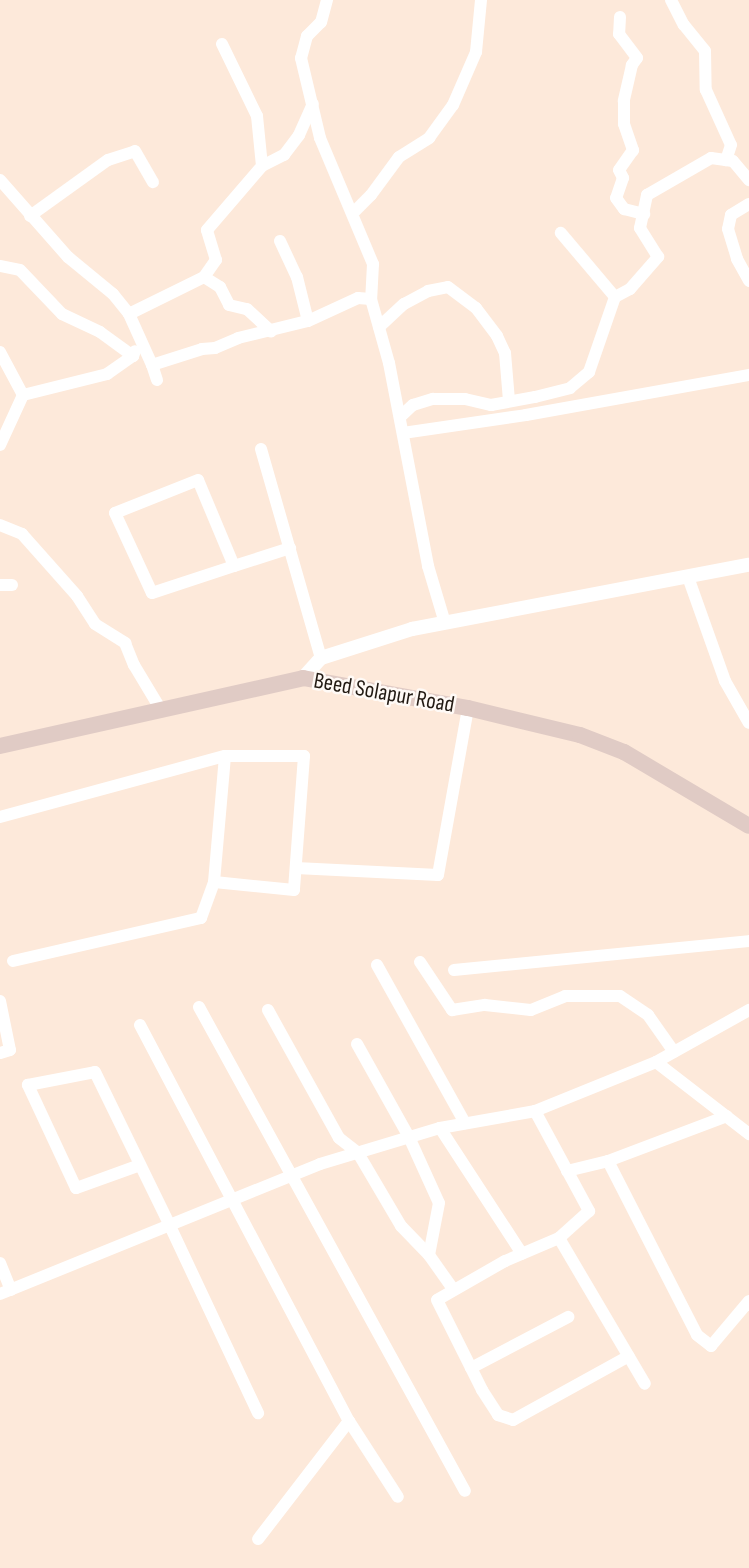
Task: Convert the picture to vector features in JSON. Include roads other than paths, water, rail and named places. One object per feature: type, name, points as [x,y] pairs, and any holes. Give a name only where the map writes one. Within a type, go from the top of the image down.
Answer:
[{"type":"main road","name":"Beed Solapur Road","points":[[0,746],[303,678],[468,708],[580,735],[624,752],[749,826]]},
{"type":"street","points":[[327,0],[321,22],[307,36],[301,58],[320,138],[373,264],[371,299],[400,417],[428,566],[445,623]]},
{"type":"street","points":[[353,214],[399,157],[429,138],[453,105],[475,52],[481,0]]},
{"type":"street","points":[[671,0],[684,24],[705,51],[706,90],[731,145],[726,160]]},
{"type":"street","points":[[620,17],[619,34],[637,58],[632,65],[624,101],[624,124],[633,150],[619,170],[623,178],[616,198],[624,209],[644,214]]},
{"type":"street","points":[[222,44],[257,116],[262,166]]},
{"type":"street","points":[[129,314],[204,277],[216,260],[207,230],[262,166],[284,155],[299,135],[313,103]]},
{"type":"street","points":[[30,216],[108,160],[135,151],[153,182]]},
{"type":"street","points":[[400,417],[413,405],[433,399],[465,399],[491,405],[570,388],[582,379],[596,357],[600,337],[615,297],[630,289],[658,257],[640,228],[647,195],[711,158],[733,161],[749,180]]},
{"type":"street","points":[[0,180],[68,257],[113,294],[129,314],[157,380]]},
{"type":"street","points":[[749,204],[732,215],[728,229],[737,258],[749,281]]},
{"type":"street","points":[[561,233],[615,297]]},
{"type":"street","points":[[280,242],[298,277],[308,321]]},
{"type":"street","points":[[1,266],[20,270],[62,314],[100,332],[133,356]]},
{"type":"street","points":[[204,277],[220,287],[229,306],[247,309],[271,331]]},
{"type":"street","points":[[379,327],[404,304],[428,291],[448,287],[465,297],[487,319],[497,336],[505,354],[509,401]]},
{"type":"street","points":[[152,365],[308,321],[358,298],[371,299]]},
{"type":"street","points":[[0,445],[5,425],[23,395],[107,374],[133,356],[141,338]]},
{"type":"street","points":[[0,352],[23,395]]},
{"type":"street","points":[[403,433],[526,415],[749,375]]},
{"type":"street","points":[[261,449],[321,658]]},
{"type":"street","points":[[234,566],[198,480],[115,513],[152,593],[290,548]]},
{"type":"street","points":[[0,525],[22,534],[77,596],[95,624],[125,643],[161,710]]},
{"type":"street","points":[[303,678],[321,658],[412,629],[749,565]]},
{"type":"street","points":[[688,577],[725,681],[749,723]]},
{"type":"street","points":[[296,868],[438,875],[468,708]]},
{"type":"street","points":[[13,961],[201,918],[215,882],[225,756]]},
{"type":"street","points":[[0,817],[225,756],[304,756],[294,890],[215,882]]},
{"type":"street","points":[[454,970],[749,941]]},
{"type":"street","points":[[419,962],[452,1010],[485,1005],[531,1010],[565,996],[620,996],[648,1015],[674,1052]]},
{"type":"street","points":[[377,965],[465,1123]]},
{"type":"street","points":[[0,1001],[10,1050],[0,1054]]},
{"type":"street","points":[[199,1007],[465,1491]]},
{"type":"street","points":[[268,1010],[339,1138],[358,1153],[401,1226],[429,1255],[453,1289]]},
{"type":"street","points":[[0,1263],[6,1292],[291,1175],[439,1128],[535,1111],[656,1062],[749,1010]]},
{"type":"street","points":[[141,1025],[349,1421],[398,1497]]},
{"type":"street","points":[[357,1044],[409,1137],[439,1203],[429,1255]]},
{"type":"street","points":[[656,1062],[749,1134]]},
{"type":"street","points":[[140,1165],[76,1188],[28,1085],[95,1072],[170,1226],[258,1413]]},
{"type":"street","points":[[535,1111],[589,1211],[559,1238],[453,1289],[437,1300],[498,1415],[513,1419],[629,1356]]},
{"type":"street","points":[[567,1171],[608,1161],[727,1116]]},
{"type":"street","points":[[439,1128],[522,1254]]},
{"type":"street","points":[[608,1161],[697,1335],[711,1346],[749,1301]]},
{"type":"street","points":[[559,1238],[645,1384]]},
{"type":"street","points":[[471,1368],[568,1317]]},
{"type":"street","points":[[258,1539],[349,1421]]}]
